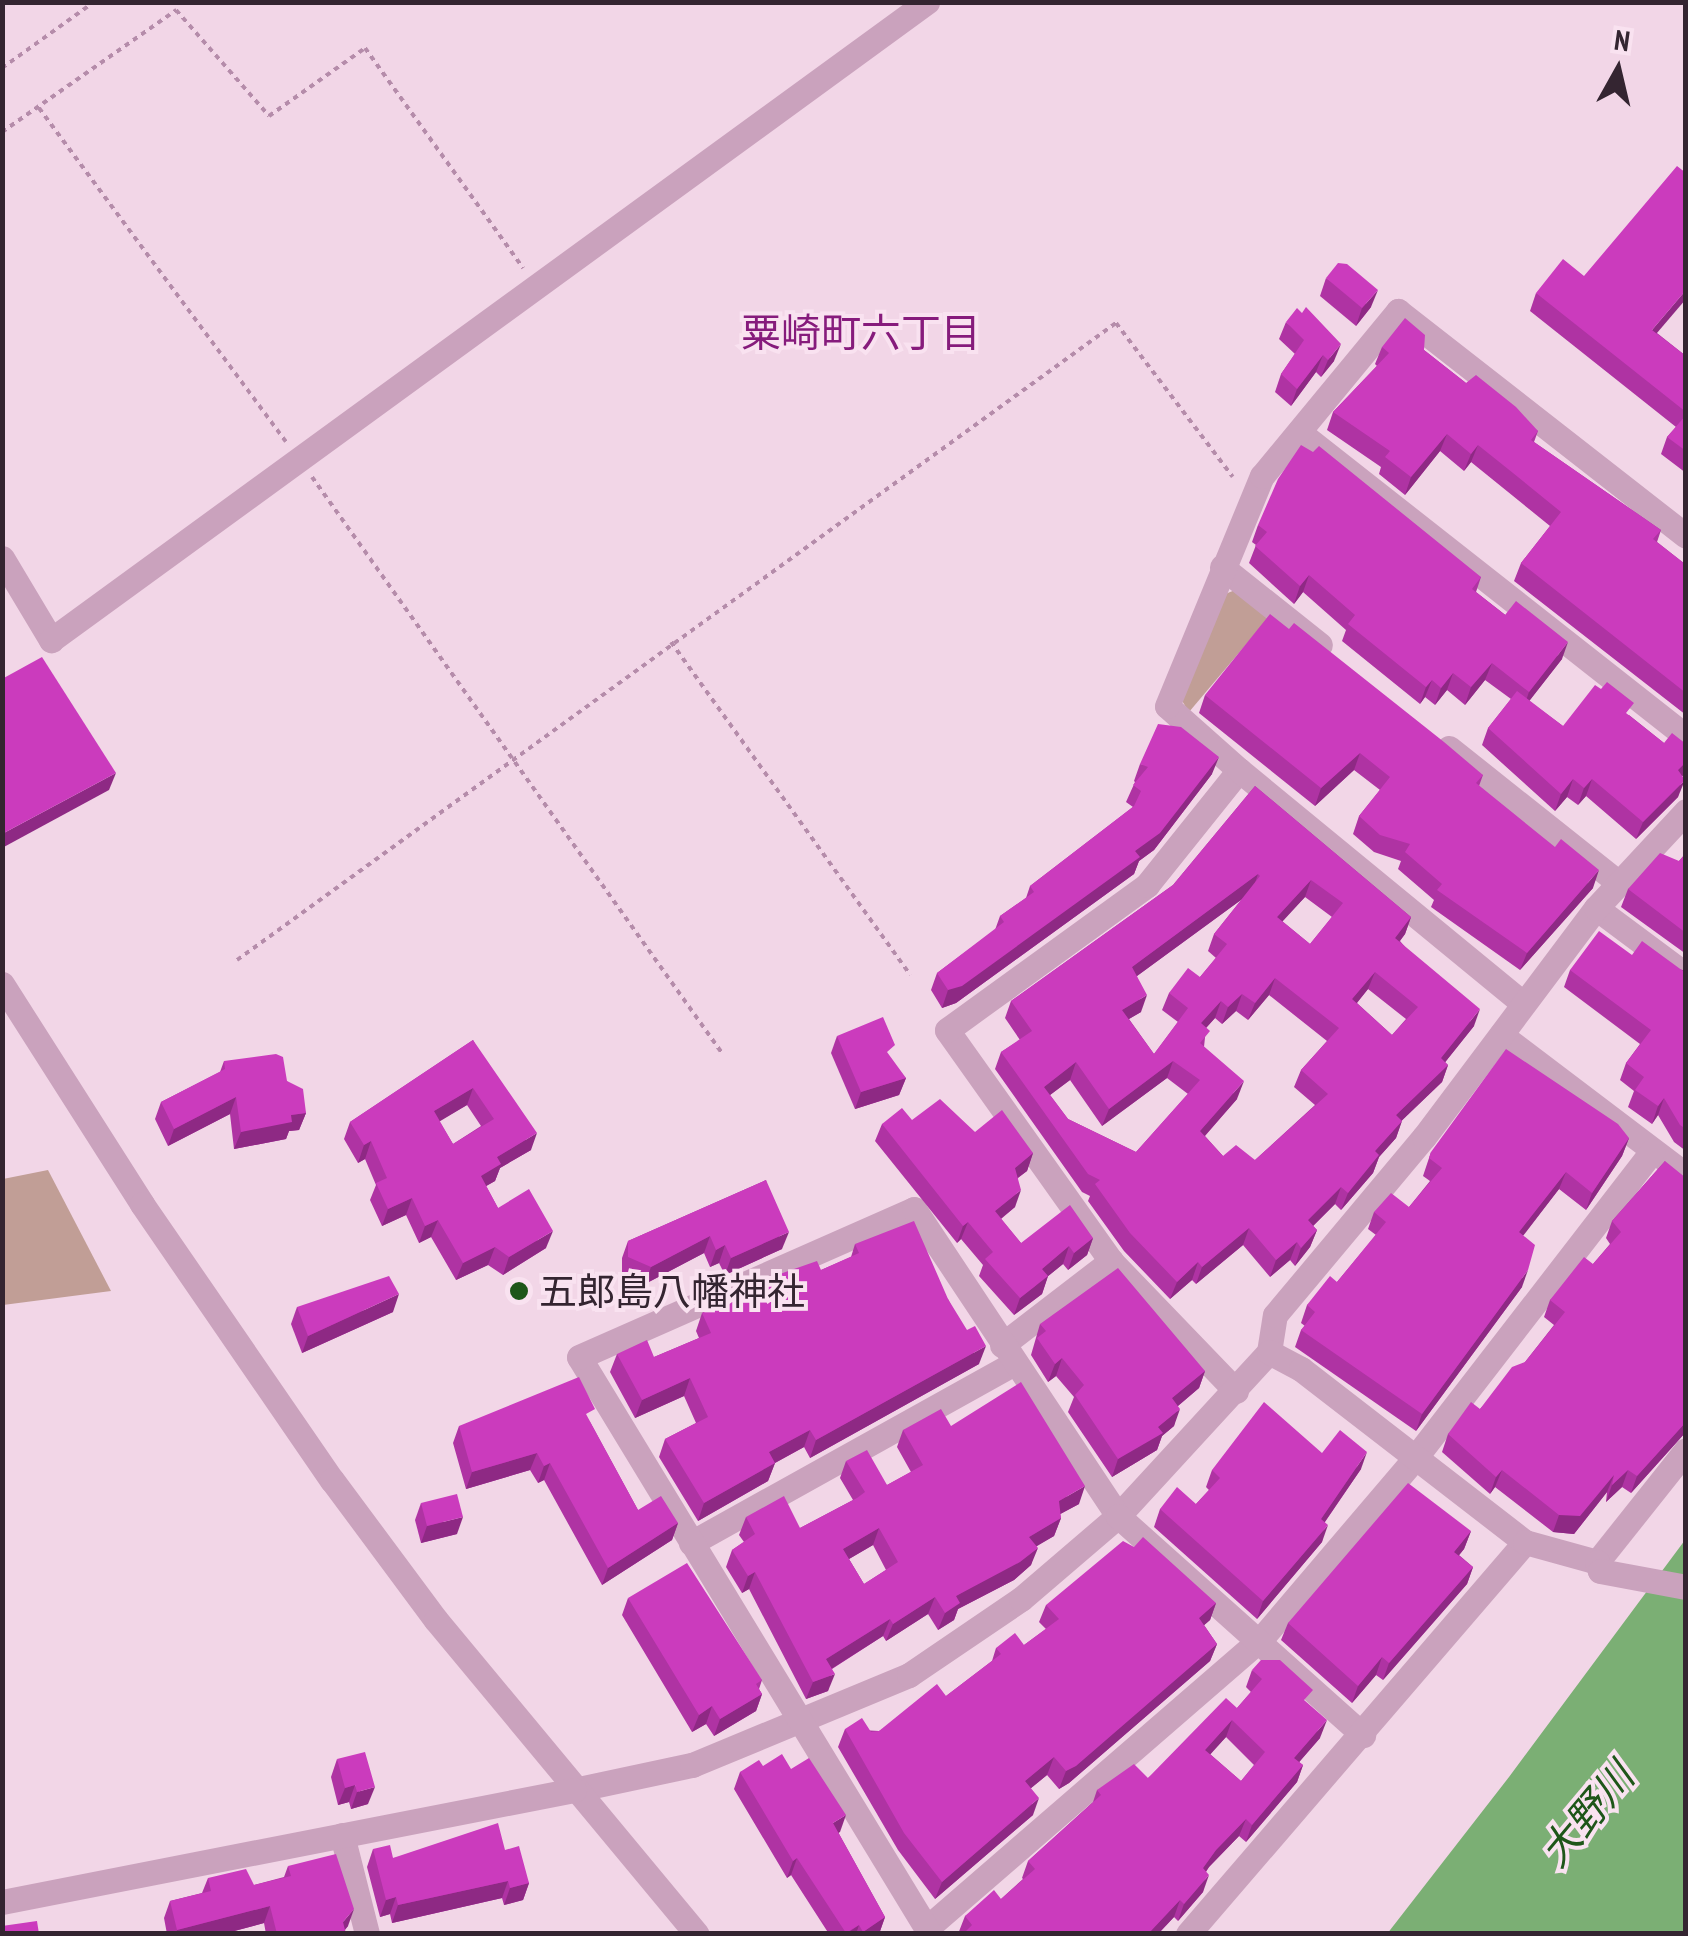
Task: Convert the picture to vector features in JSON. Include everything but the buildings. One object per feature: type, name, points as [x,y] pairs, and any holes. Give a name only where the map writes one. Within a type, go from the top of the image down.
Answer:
[{"type":"street","points":[[2,558],[50,640],[301,462],[928,2]]},
{"type":"street","points":[[1520,1002],[1167,706],[1262,476],[1398,311],[1686,536]]},
{"type":"street","points":[[1299,432],[1686,736]]},
{"type":"street","points":[[1222,567],[1344,664]]},
{"type":"street","points":[[1420,725],[1619,884]]},
{"type":"street","points":[[1236,1390],[1110,1261],[947,1030],[1146,885],[1239,770]]},
{"type":"street","points":[[2,1902],[692,1766],[909,1675],[1022,1599],[1118,1516],[1236,1390],[1269,1352],[1275,1315],[1501,1036],[1520,1002],[1596,908],[1686,811]]},
{"type":"street","points":[[1596,908],[1686,975]]},
{"type":"street","points":[[2,984],[142,1204],[332,1480],[574,1790],[697,1934]]},
{"type":"street","points":[[1501,1036],[1686,1175]]},
{"type":"street","points":[[1362,1734],[1261,1639],[1118,1516],[914,1209],[579,1358],[928,1931],[1261,1639],[1415,1458],[1652,1152]]},
{"type":"street","points":[[691,1543],[1008,1354],[1110,1261]]},
{"type":"street","points":[[1269,1352],[1301,1369],[1525,1542],[1598,1567],[1686,1587]]},
{"type":"street","points":[[1598,1567],[1686,1450]]},
{"type":"street","points":[[1188,1934],[1525,1542]]},
{"type":"street","points":[[342,1835],[367,1934]]},
{"type":"path","points":[[2,68],[94,2]]},
{"type":"path","points":[[2,132],[176,10],[268,116],[365,48],[538,288]]},
{"type":"path","points":[[39,108],[514,756],[722,1053]]},
{"type":"path","points":[[237,960],[670,642],[1116,323],[1251,501]]},
{"type":"path","points":[[670,642],[910,975]]},
{"type":"shaded area","points":[[1235,590],[1270,616],[1189,712],[1179,696],[1223,595]]},
{"type":"shaded area","points":[[48,1170],[111,1291],[3,1305],[3,1179]]},
{"type":"water","name":"大野川","points":[[1685,1540],[1685,1933],[1387,1934],[1509,1777]]},
{"type":"place","name":"五郎島八幡神社","points":[[519,1291]]},
{"type":"district","name":"粟崎町六丁目","points":[[861,332]]}]
